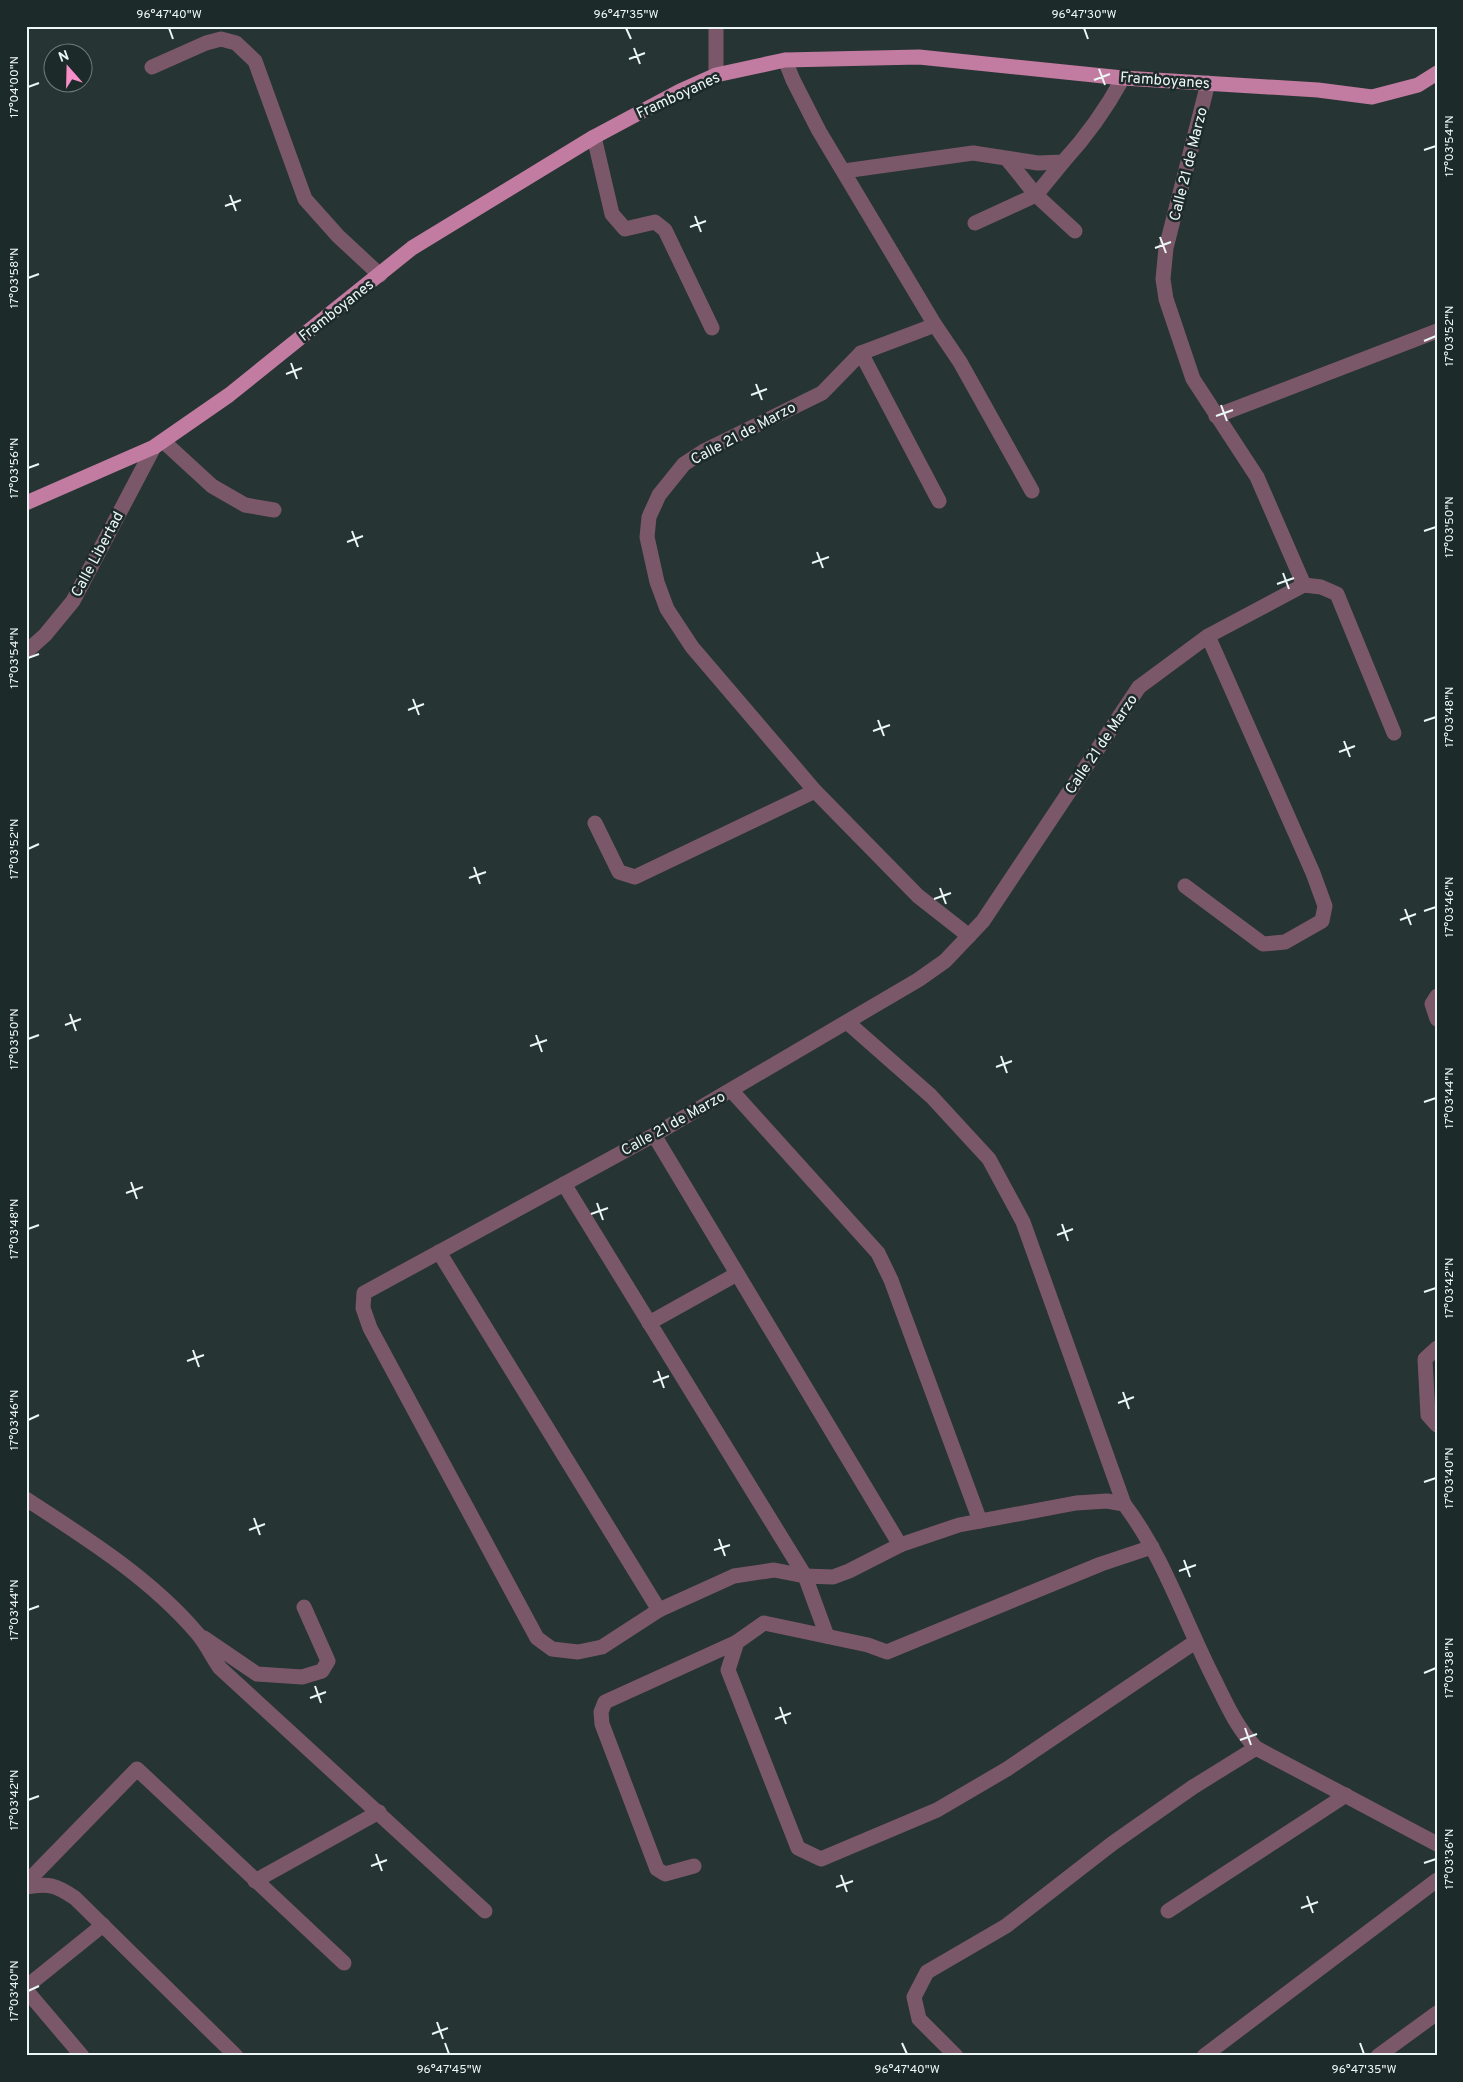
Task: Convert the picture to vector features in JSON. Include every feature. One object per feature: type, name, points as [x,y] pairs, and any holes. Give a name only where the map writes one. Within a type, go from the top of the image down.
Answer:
[{"type":"main road","name":"Framboyanes","points":[[26,503],[158,444],[229,395],[412,248],[594,137],[680,91],[716,75],[785,60],[918,57],[1123,78],[1318,90],[1372,97],[1418,85],[1437,73]]},
{"type":"street","points":[[716,26],[716,75]]},
{"type":"street","points":[[152,67],[206,43],[221,39],[236,43],[255,61],[305,199],[338,236],[380,275]]},
{"type":"street","points":[[785,60],[819,131],[844,170],[934,325],[960,362],[1032,491]]},
{"type":"street","points":[[975,223],[1036,195],[1083,140],[1104,111],[1123,78]]},
{"type":"street","name":"Calle 21 de Marzo","points":[[659,1610],[602,1647],[578,1652],[552,1650],[537,1638],[370,1328],[363,1308],[364,1293],[654,1135],[918,980],[945,961],[983,921],[1139,687],[1208,636],[1304,585],[1257,477],[1193,379],[1166,299],[1163,279],[1166,248],[1208,83]]},
{"type":"street","points":[[594,137],[612,214],[625,229],[654,222],[665,230],[712,328]]},
{"type":"street","points":[[844,170],[973,153],[1038,163],[1063,162]]},
{"type":"street","points":[[1007,159],[1036,195],[1075,231]]},
{"type":"street","name":"Calle 21 de Marzo","points":[[934,325],[861,353],[822,393],[704,451],[684,464],[659,495],[649,523],[648,536],[657,582],[667,609],[692,647],[815,791],[918,896],[969,936]]},
{"type":"street","points":[[1216,416],[1437,331]]},
{"type":"street","points":[[861,353],[939,501]]},
{"type":"street","points":[[158,444],[212,486],[245,504],[274,510]]},
{"type":"street","name":"Calle Libertad","points":[[26,652],[45,635],[72,601],[158,444]]},
{"type":"street","points":[[1304,585],[1321,586],[1337,594],[1394,733]]},
{"type":"street","points":[[1185,886],[1263,944],[1285,942],[1322,921],[1325,906],[1313,873],[1208,636]]},
{"type":"street","points":[[595,823],[619,872],[635,877],[815,791]]},
{"type":"street","points":[[1437,996],[1432,1004],[1437,1018]]},
{"type":"street","points":[[847,1022],[931,1096],[990,1159],[1023,1222],[1124,1504],[1152,1547],[1195,1642],[1234,1720],[1242,1732],[1256,1748],[1437,1844]]},
{"type":"street","points":[[732,1090],[878,1253],[892,1280],[980,1521]]},
{"type":"street","points":[[654,1135],[900,1545]]},
{"type":"street","points":[[564,1184],[805,1576],[827,1636]]},
{"type":"street","points":[[439,1252],[659,1610],[734,1576],[774,1570],[805,1576],[833,1577],[900,1545],[980,1521],[1076,1503],[1108,1501],[1124,1504]]},
{"type":"street","points":[[649,1323],[737,1274]]},
{"type":"street","points":[[1437,1348],[1425,1359],[1428,1414],[1437,1425]]},
{"type":"street","points":[[26,1499],[95,1544],[175,1609],[198,1634],[220,1668],[277,1723],[379,1812],[486,1911]]},
{"type":"street","points":[[694,1866],[665,1874],[657,1869],[602,1724],[601,1712],[605,1702],[737,1642],[764,1622],[868,1645],[887,1652],[1102,1564],[1152,1547]]},
{"type":"street","points":[[198,1634],[257,1674],[302,1676],[322,1672],[328,1661],[304,1607]]},
{"type":"street","points":[[737,1642],[728,1670],[798,1848],[821,1858],[945,1805],[1007,1769],[1195,1642]]},
{"type":"street","points":[[956,2056],[919,2019],[914,1997],[927,1972],[1006,1926],[1113,1843],[1193,1787],[1256,1748]]},
{"type":"street","points":[[26,1883],[137,1768],[344,1963]]},
{"type":"street","points":[[1168,1911],[1346,1796]]},
{"type":"street","points":[[255,1881],[379,1812]]},
{"type":"street","points":[[1204,2056],[1437,1880]]},
{"type":"street","points":[[26,1887],[43,1884],[58,1886],[75,1898],[236,2056]]},
{"type":"street","points":[[82,2056],[26,1989],[103,1925]]},
{"type":"street","points":[[1378,2056],[1437,2013]]}]
